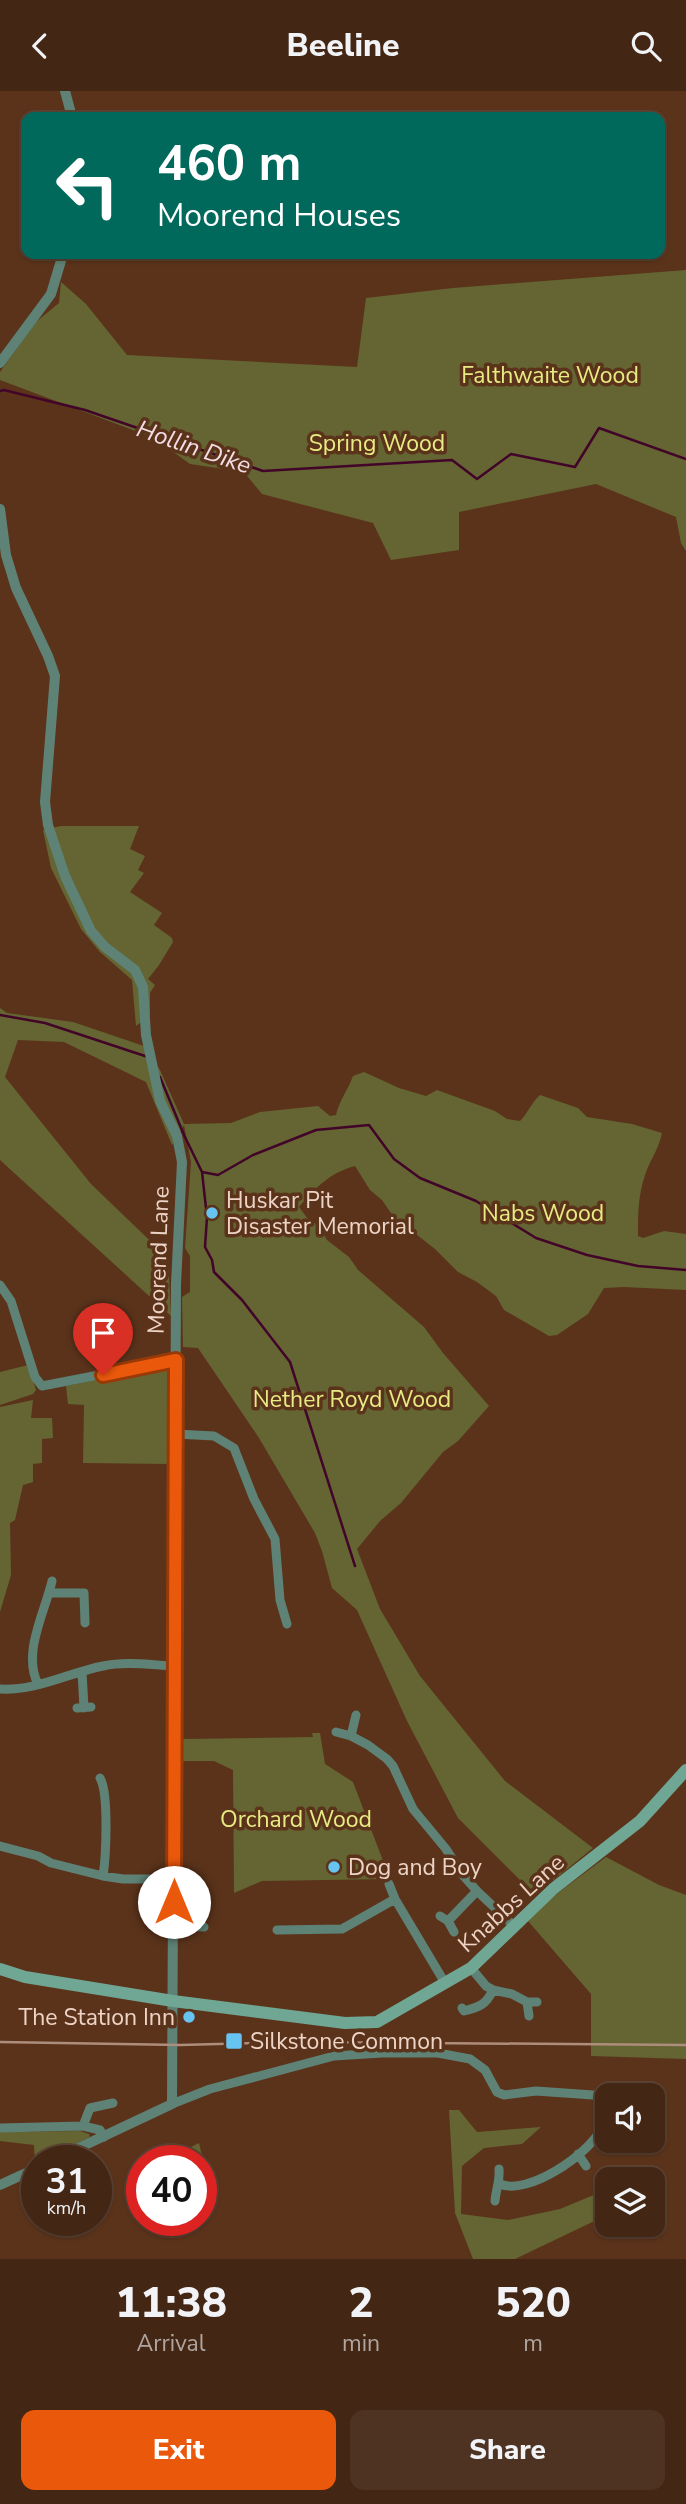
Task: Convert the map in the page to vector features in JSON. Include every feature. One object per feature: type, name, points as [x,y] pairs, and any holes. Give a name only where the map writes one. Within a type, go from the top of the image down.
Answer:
[{"type":"main road","name":"Knabbs Lane","points":[[0,1969],[24,1977],[173,2001],[334,2022],[371,2024],[471,1968],[553,1889],[640,1821],[686,1770]]},
{"type":"street","points":[[65,91],[71,112]]},
{"type":"street","points":[[0,363],[51,294],[62,259]]},
{"type":"street","name":"Moorend Lane","points":[[0,509],[6,555],[16,588],[55,676],[45,803],[48,825],[65,876],[91,931],[105,947],[135,970],[143,987],[146,1035],[160,1101],[177,1136],[183,1162],[176,1259],[172,2104]]},
{"type":"street","points":[[0,1285],[11,1301],[34,1377],[42,1386],[176,1360]]},
{"type":"street","points":[[176,1434],[215,1436],[234,1448],[254,1499],[275,1539],[279,1600],[287,1623]]},
{"type":"street","points":[[38,1684],[33,1650],[52,1581]]},
{"type":"street","points":[[49,1593],[84,1593],[85,1623]]},
{"type":"street","points":[[0,1689],[23,1688],[103,1666],[175,1666]]},
{"type":"street","points":[[82,1672],[84,1708]]},
{"type":"street","points":[[351,1737],[356,1715]]},
{"type":"street","points":[[337,1732],[368,1745],[387,1759],[413,1809],[446,1849],[461,1873],[514,1926]]},
{"type":"street","points":[[100,1778],[105,1801],[103,1876]]},
{"type":"street","points":[[0,1846],[103,1876],[123,1879],[174,1879]]},
{"type":"street","points":[[389,1884],[395,1899],[446,1983]]},
{"type":"street","points":[[454,1932],[444,1919],[477,1891]]},
{"type":"street","points":[[277,1930],[342,1929],[395,1899]]},
{"type":"street","points":[[173,1926],[204,1927]]},
{"type":"street","points":[[471,1968],[486,1986],[493,1990],[532,2002],[528,2015]]},
{"type":"street","points":[[462,2008],[464,2011],[482,2006],[489,2000],[493,1990]]},
{"type":"street","points":[[86,2145],[210,2089],[334,2056],[445,2054],[470,2059],[478,2064],[485,2070],[497,2092],[504,2095],[536,2091],[595,2094]]},
{"type":"street","points":[[83,2126],[90,2108],[115,2103]]},
{"type":"street","points":[[0,2128],[83,2126],[100,2130],[104,2137]]},
{"type":"street","points":[[500,2184],[525,2185],[538,2181],[578,2154],[595,2136]]},
{"type":"street","points":[[578,2154],[586,2166]]},
{"type":"street","points":[[495,2201],[500,2184],[499,2169]]},
{"type":"street","points":[[0,2185],[21,2175]]},
{"type":"green space","points":[[686,270],[686,551],[681,543],[676,517],[596,484],[459,512],[459,550],[391,560],[373,523],[262,494],[244,472],[190,464],[154,438],[0,380],[0,372],[36,322],[59,303],[61,282],[86,304],[127,355],[357,367],[366,298],[453,288]]},
{"type":"green space","points":[[61,826],[139,826],[130,849],[145,856],[138,870],[144,873],[130,892],[162,913],[154,925],[172,938],[173,942],[148,979],[155,985],[150,993],[150,1015],[136,1026],[132,980],[100,952],[81,929],[51,868],[43,830]]},
{"type":"green space","points":[[0,1008],[7,1013],[73,1022],[144,1046],[160,1070],[184,1124],[231,1123],[260,1112],[318,1106],[330,1116],[336,1115],[353,1076],[364,1072],[399,1088],[426,1096],[437,1090],[495,1111],[507,1119],[520,1121],[540,1095],[578,1108],[587,1117],[632,1124],[662,1133],[643,1183],[638,1236],[643,1238],[664,1231],[686,1234],[686,1290],[604,1288],[588,1314],[557,1335],[549,1336],[504,1310],[496,1296],[458,1272],[435,1249],[393,1216],[382,1200],[370,1190],[355,1166],[338,1172],[324,1182],[299,1207],[308,1219],[319,1226],[327,1240],[349,1257],[358,1270],[424,1327],[489,1406],[458,1441],[443,1452],[401,1503],[380,1521],[357,1549],[380,1609],[420,1676],[505,1781],[593,1848],[535,1895],[458,1818],[407,1721],[357,1610],[332,1588],[315,1533],[259,1438],[198,1348],[183,1347],[182,1297],[190,1292],[190,1256],[185,1248],[191,1162],[184,1125],[172,1145],[146,1082],[64,1042],[18,1040],[5,1077],[91,1184],[168,1258],[171,1316],[0,1160]]},
{"type":"green space","points":[[28,1365],[36,1390],[33,1394],[0,1405],[0,1372]]},
{"type":"green space","points":[[170,1365],[170,1464],[83,1463],[84,1405],[68,1404],[66,1386]]},
{"type":"green space","points":[[33,1400],[31,1418],[52,1418],[53,1438],[42,1439],[42,1463],[33,1464],[33,1482],[23,1485],[15,1520],[10,1523],[11,1575],[0,1612],[0,1407]]},
{"type":"green space","name":"Orchard Wood","points":[[312,1733],[320,1733],[325,1764],[353,1782],[390,1879],[262,1881],[234,1893],[233,1770],[214,1761],[181,1761],[183,1739],[313,1737]]},
{"type":"green space","points":[[606,1857],[659,1885],[686,1895],[686,2059],[591,2056],[591,1994],[528,1921],[546,1902]]},
{"type":"green space","points":[[449,2110],[459,2110],[477,2132],[541,2127],[522,2144],[484,2148],[462,2166],[461,2214],[508,2220],[560,2209],[595,2194],[595,2221],[515,2259],[473,2259],[455,2213]]},
{"type":"green space","points":[[80,2131],[90,2137],[73,2145],[34,2145],[0,2141],[0,2132]]},
{"type":"waterway","name":"Hollin Dike","points":[[0,391],[85,410],[263,471],[452,460],[477,479],[511,454],[575,467],[599,428],[686,459]]},
{"type":"waterway","points":[[0,1015],[45,1023],[148,1057]]},
{"type":"waterway","points":[[160,1077],[202,1172],[207,1217],[205,1247],[212,1260],[214,1272],[242,1300],[290,1362],[355,1566]]},
{"type":"waterway","points":[[202,1172],[218,1175],[253,1155],[316,1130],[369,1125],[394,1159],[420,1178],[476,1201],[536,1238],[587,1255],[638,1266],[686,1270]]},
{"type":"railway","points":[[0,2042],[180,2045],[300,2042],[686,2045]]},
{"type":"place","name":"Huskar Pit Disaster Memorial","points":[[212,1213]]},
{"type":"place","name":"Dog and Boy","points":[[334,1867]]},
{"type":"place","name":"The Station Inn","points":[[189,2017]]},
{"type":"place","name":"Silkstone Common","points":[[234,2041]]},
{"type":"route","points":[[103,1375],[176,1360],[174,1902]]},
{"type":"park label","name":"Falthwaite Wood","points":[[550,375]]},
{"type":"park label","name":"Spring Wood","points":[[377,443]]},
{"type":"park label","name":"Nabs Wood","points":[[543,1213]]},
{"type":"park label","name":"Nether Royd Wood","points":[[352,1399]]}]
